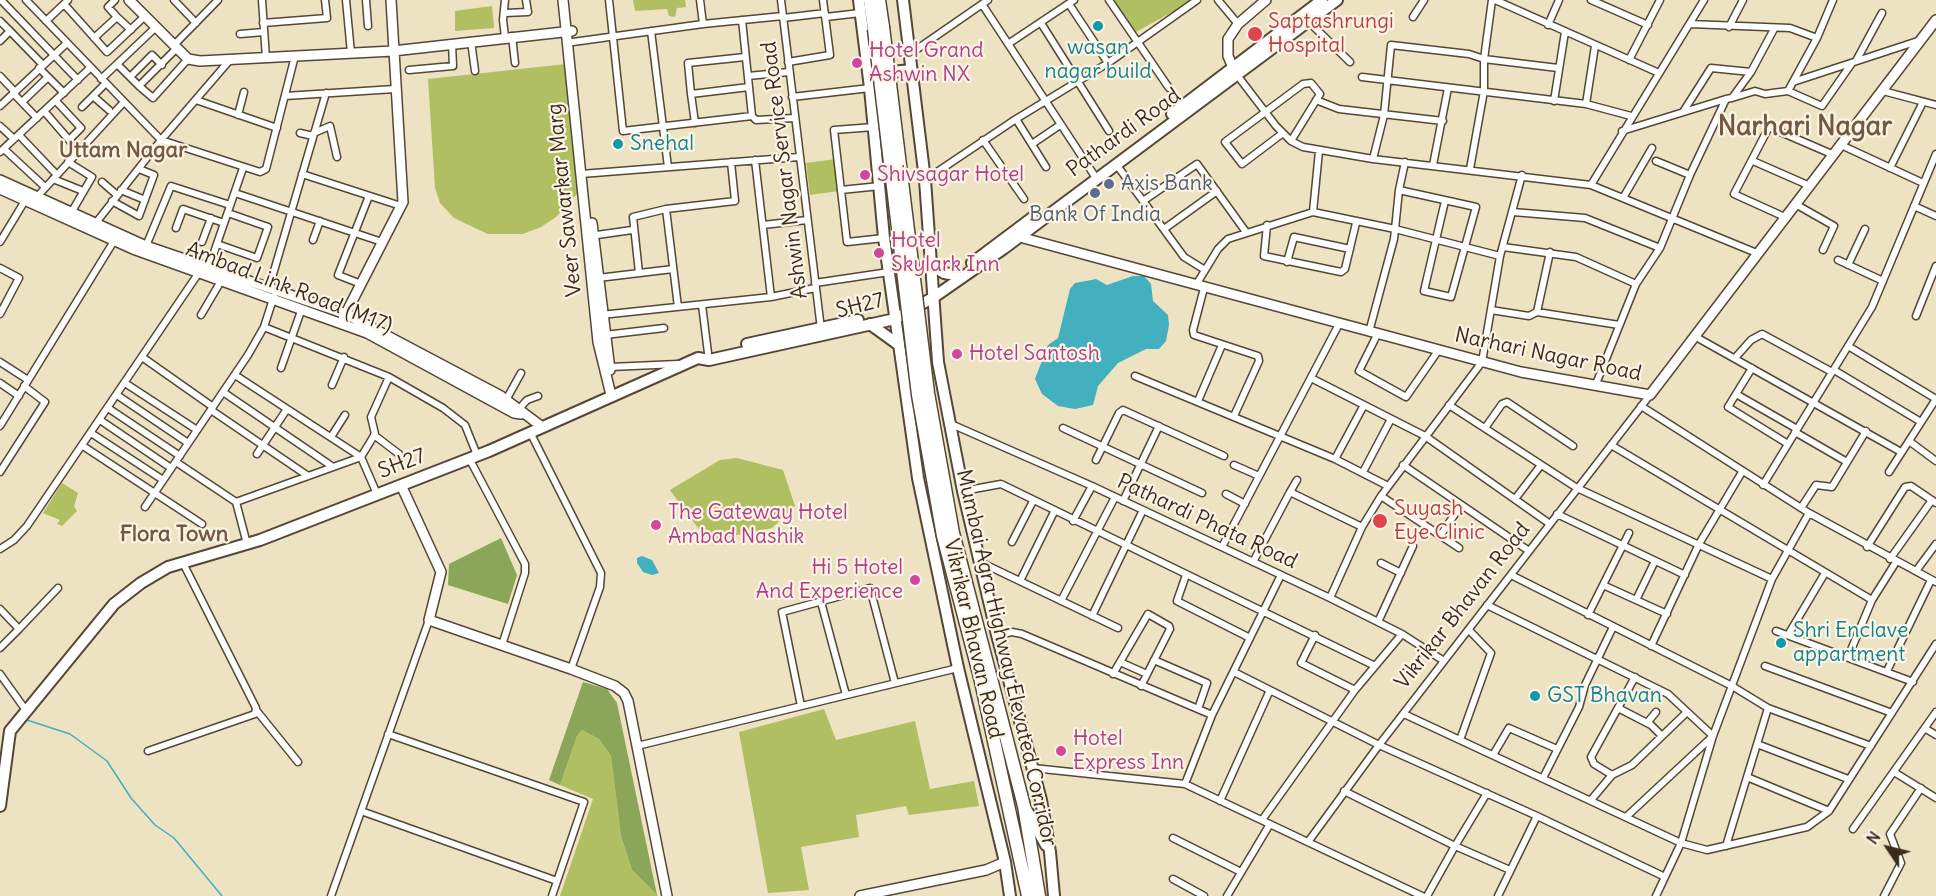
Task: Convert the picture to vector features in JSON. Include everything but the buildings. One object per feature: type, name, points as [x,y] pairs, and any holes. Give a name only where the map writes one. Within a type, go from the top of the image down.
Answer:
[{"type":"highway","name":"Mumbai Agra Highway Elevated Corridor","points":[[870,0],[918,395],[943,536],[1024,806],[1039,896]]},
{"type":"highway","name":"Mumbai Agra Highway Elevated Corridor","points":[[879,0],[928,393],[952,533],[984,674],[1026,892]]},
{"type":"main road","name":"Vikrikar Bhavan Road","points":[[859,0],[884,238],[916,465],[958,668],[1005,862],[1010,896]]},
{"type":"main road","name":"Vikrikar Bhavan Road","points":[[903,0],[925,180],[939,362],[963,491],[997,635],[1033,768],[1050,852],[1053,896]]},
{"type":"main road","points":[[934,294],[956,275],[1015,235],[1235,71],[1322,0]]},
{"type":"main road","name":"Pathardi Road","points":[[1095,175],[1116,164],[1235,71],[1336,0]]},
{"type":"main road","points":[[868,74],[912,70]]},
{"type":"main road","name":"SH27","points":[[0,806],[10,730],[114,604],[141,583],[168,567],[247,544],[473,457],[703,356],[709,360],[821,332],[870,324],[895,315],[934,294],[1015,235]]},
{"type":"main road","points":[[932,266],[944,273],[956,275]]},
{"type":"main road","points":[[821,332],[895,315]]},
{"type":"main road","points":[[870,324],[899,345]]},
{"type":"main road","points":[[916,465],[957,460]]},
{"type":"main road","points":[[1024,806],[1050,852]]},
{"type":"street","points":[[26,0],[161,140],[243,168],[265,171],[295,56]]},
{"type":"street","points":[[115,0],[108,7],[131,30]]},
{"type":"street","points":[[129,0],[188,59],[229,61],[393,51],[569,31]]},
{"type":"street","points":[[174,0],[196,23]]},
{"type":"street","points":[[139,86],[162,64],[196,23],[219,0]]},
{"type":"street","points":[[262,0],[266,58]]},
{"type":"street","points":[[263,23],[327,18],[325,0]]},
{"type":"street","points":[[346,0],[351,53]]},
{"type":"street","points":[[366,0],[368,26]]},
{"type":"street","points":[[340,324],[403,202],[391,0]]},
{"type":"street","points":[[505,0],[508,37],[515,63]]},
{"type":"street","points":[[505,13],[528,12],[526,0]]},
{"type":"street","name":"Veer Sawarkar Marg","points":[[563,0],[573,42],[584,174]]},
{"type":"street","name":"Veer Sawarkar Marg","points":[[568,0],[569,31],[598,315],[599,348],[614,394]]},
{"type":"street","points":[[609,0],[623,131],[752,116]]},
{"type":"street","points":[[700,0],[703,24]]},
{"type":"street","name":"Ashwin Nagar Service Road","points":[[781,0],[798,157],[821,332]]},
{"type":"street","points":[[788,62],[830,55],[823,0]]},
{"type":"street","points":[[1109,0],[1168,88]]},
{"type":"street","points":[[925,180],[1016,118],[1108,63],[1197,0]]},
{"type":"street","points":[[1218,0],[1238,24]]},
{"type":"street","points":[[1266,0],[1238,24],[1227,45],[1235,71],[1264,112],[1291,141],[1319,151],[1373,159],[1591,185],[1759,254]]},
{"type":"street","points":[[1413,17],[1424,0]]},
{"type":"street","points":[[1470,169],[1484,91],[1484,59],[1493,0],[1515,7],[1548,25],[1659,73]]},
{"type":"street","points":[[1515,7],[1519,0]]},
{"type":"street","points":[[1548,25],[1558,0]]},
{"type":"street","points":[[1591,0],[1648,25]]},
{"type":"street","points":[[1629,60],[1660,0]]},
{"type":"street","points":[[1591,185],[1621,131],[1704,0]]},
{"type":"street","points":[[1729,27],[1743,0]]},
{"type":"street","points":[[1788,91],[1817,38],[1833,0]]},
{"type":"street","points":[[1,1],[78,80]]},
{"type":"street","points":[[46,21],[66,2],[107,52],[145,16]]},
{"type":"street","points":[[910,54],[985,2],[1008,44],[1095,175]]},
{"type":"street","points":[[1008,44],[1072,2],[1108,63]]},
{"type":"street","points":[[1621,131],[1755,91],[1765,94],[1788,91],[1822,106],[1854,62],[1882,13]]},
{"type":"street","points":[[573,42],[742,20],[860,14]]},
{"type":"street","points":[[94,38],[117,17]]},
{"type":"street","points":[[742,20],[752,116],[756,120],[794,118]]},
{"type":"street","name":"Narhari Nagar Road","points":[[1015,235],[1373,334],[1521,372],[1650,394],[1797,205],[1936,20]]},
{"type":"street","points":[[0,21],[63,93]]},
{"type":"street","points":[[1308,21],[1350,62]]},
{"type":"street","points":[[1041,23],[1109,131]]},
{"type":"street","points":[[1690,24],[1795,29],[1817,38]]},
{"type":"street","points":[[82,107],[117,64],[156,27]]},
{"type":"street","points":[[1596,384],[1636,284],[1660,248],[1674,219],[1690,175],[1729,99],[1751,72],[1774,29]]},
{"type":"street","points":[[0,41],[10,31]]},
{"type":"street","points":[[651,31],[668,167]]},
{"type":"street","points":[[240,34],[264,32]]},
{"type":"street","points":[[1554,101],[1565,32]]},
{"type":"street","points":[[1793,82],[1921,40]]},
{"type":"street","points":[[471,41],[475,71]]},
{"type":"street","points":[[0,106],[67,43]]},
{"type":"street","points":[[409,70],[453,66],[452,44]]},
{"type":"street","points":[[1373,159],[1384,115],[1389,48],[1392,45],[1558,68]]},
{"type":"street","points":[[1586,104],[1595,45]]},
{"type":"street","points":[[130,76],[152,55],[162,64]]},
{"type":"street","points":[[695,123],[688,63],[746,57]]},
{"type":"street","points":[[117,64],[153,98],[188,59]]},
{"type":"street","points":[[95,224],[161,140],[229,61]]},
{"type":"street","points":[[45,187],[1,151],[90,68]]},
{"type":"street","points":[[1683,113],[1709,69],[1751,72]]},
{"type":"street","points":[[748,76],[789,72]]},
{"type":"street","points":[[0,76],[37,118]]},
{"type":"street","points":[[22,102],[48,77]]},
{"type":"street","points":[[1362,77],[1586,104],[1631,116]]},
{"type":"street","points":[[1283,134],[1244,164],[1226,141],[1307,82],[1319,91],[1291,141]]},
{"type":"street","points":[[692,93],[749,87]]},
{"type":"street","points":[[792,97],[870,88]]},
{"type":"street","points":[[1433,165],[1448,88]]},
{"type":"street","points":[[285,96],[395,89]]},
{"type":"street","points":[[1883,91],[1936,105]]},
{"type":"street","points":[[238,115],[244,92]]},
{"type":"street","points":[[145,507],[235,375],[264,327],[302,174],[326,93]]},
{"type":"street","points":[[93,96],[109,110]]},
{"type":"street","points":[[196,99],[277,128]]},
{"type":"street","points":[[1316,100],[1339,109],[1443,121]]},
{"type":"street","points":[[56,101],[81,128],[69,140]]},
{"type":"street","points":[[1890,168],[1923,102]]},
{"type":"street","points":[[0,242],[30,200],[55,177],[123,103]]},
{"type":"street","points":[[44,111],[75,146],[75,155]]},
{"type":"street","points":[[1016,118],[1046,167]]},
{"type":"street","points":[[1032,144],[1060,125]]},
{"type":"street","points":[[0,126],[16,137],[55,177],[83,191]]},
{"type":"street","points":[[300,133],[314,134],[330,126],[337,157]]},
{"type":"street","points":[[874,127],[834,130],[846,242],[884,238]]},
{"type":"street","points":[[1787,218],[1734,194],[1769,127],[1834,155]]},
{"type":"street","points":[[983,140],[1024,199]]},
{"type":"street","points":[[1841,145],[1923,183]]},
{"type":"street","points":[[1623,198],[1652,148]]},
{"type":"street","points":[[1312,212],[1319,151]]},
{"type":"street","points":[[1763,485],[1869,313],[1936,154]]},
{"type":"street","points":[[584,174],[798,157]]},
{"type":"street","points":[[755,160],[771,297]]},
{"type":"street","points":[[1656,161],[1690,175]]},
{"type":"street","points":[[1753,161],[1810,186]]},
{"type":"street","points":[[68,162],[92,177],[71,213]]},
{"type":"street","points":[[639,273],[632,231],[633,217],[666,209],[735,201],[731,162]]},
{"type":"street","points":[[1405,162],[1399,190],[1394,239],[1373,334],[1359,371],[1406,397],[1438,351]]},
{"type":"street","points":[[1143,201],[1195,163],[1246,232]]},
{"type":"street","points":[[1116,164],[1184,257],[1204,270]]},
{"type":"street","points":[[0,541],[3,547],[27,526],[204,268],[217,244],[243,168]]},
{"type":"street","points":[[112,201],[139,216],[154,175],[139,169]]},
{"type":"street","points":[[302,174],[401,206]]},
{"type":"street","points":[[1330,598],[1362,527],[1381,496],[1482,362],[1500,256],[1522,175]]},
{"type":"street","name":"Ambad Link Road (M17)","points":[[0,180],[30,200],[112,237],[204,268],[221,281],[346,314],[411,347],[506,400],[522,412]]},
{"type":"street","points":[[102,182],[119,192],[145,200]]},
{"type":"street","points":[[146,246],[171,186],[230,205]]},
{"type":"street","points":[[841,190],[880,186]]},
{"type":"street","name":"Ambad Link Road (M17)","points":[[0,189],[71,213],[95,224],[112,237],[146,246],[273,293],[301,311],[367,333],[513,413],[522,412]]},
{"type":"street","points":[[1399,190],[1476,207],[1451,297],[1424,291],[1438,240],[1445,201]]},
{"type":"street","points":[[1164,228],[1217,191]]},
{"type":"street","points":[[235,193],[382,242]]},
{"type":"street","points":[[361,284],[338,275],[369,196]]},
{"type":"street","points":[[1797,205],[1833,226],[1823,250]]},
{"type":"street","points":[[1914,206],[1936,216]]},
{"type":"street","points":[[176,228],[183,209],[224,223]]},
{"type":"street","points":[[666,209],[678,308]]},
{"type":"street","points":[[1234,416],[1258,361],[1258,356],[1196,337],[1193,332],[1204,270],[1222,244],[1246,232],[1312,212],[1356,223],[1395,229],[1500,256]]},
{"type":"street","points":[[1513,212],[1585,218],[1660,248]]},
{"type":"street","points":[[217,244],[257,258],[268,227],[228,213]]},
{"type":"street","points":[[202,242],[211,218]]},
{"type":"street","points":[[763,225],[807,220]]},
{"type":"street","points":[[313,240],[320,221]]},
{"type":"street","points":[[1267,225],[1263,255],[1341,273],[1345,269],[1356,223]]},
{"type":"street","points":[[1848,265],[1865,229]]},
{"type":"street","points":[[590,236],[632,231]]},
{"type":"street","points":[[0,426],[112,237]]},
{"type":"street","points":[[1287,262],[1294,237],[1350,249]]},
{"type":"street","points":[[1503,247],[1550,252],[1581,259],[1636,284]]},
{"type":"street","points":[[1537,312],[1550,252]]},
{"type":"street","points":[[1838,260],[1883,281]]},
{"type":"street","points":[[1916,316],[1936,266]]},
{"type":"street","points":[[0,268],[19,278],[0,314]]},
{"type":"street","points":[[594,278],[673,269]]},
{"type":"street","points":[[598,315],[771,297],[889,272]]},
{"type":"street","points":[[201,315],[221,281]]},
{"type":"street","points":[[702,305],[703,356]]},
{"type":"street","points":[[1491,310],[1529,316],[1537,312],[1619,325]]},
{"type":"street","points":[[281,368],[301,311]]},
{"type":"street","name":"Veer Sawarkar Marg","points":[[598,315],[604,335],[614,394]]},
{"type":"street","points":[[1222,547],[1339,324]]},
{"type":"street","points":[[264,327],[292,336],[389,377],[461,420],[473,457],[525,564],[525,573],[502,645]]},
{"type":"street","points":[[604,335],[663,328]]},
{"type":"street","points":[[1735,358],[1751,340],[1762,334],[1833,371],[1921,422]]},
{"type":"street","points":[[1696,337],[1901,452]]},
{"type":"street","points":[[1198,401],[1222,345]]},
{"type":"street","points":[[1848,346],[1936,399],[1889,472]]},
{"type":"street","points":[[142,357],[308,476]]},
{"type":"street","points":[[332,385],[344,357]]},
{"type":"street","points":[[0,362],[45,402],[0,472]]},
{"type":"street","points":[[610,367],[682,364]]},
{"type":"street","points":[[1752,368],[1729,409],[1788,444]]},
{"type":"street","points":[[506,400],[521,373]]},
{"type":"street","points":[[235,375],[361,457],[377,494]]},
{"type":"street","points":[[1136,376],[1335,459],[1388,486]]},
{"type":"street","points":[[236,502],[361,457],[376,431],[371,417],[389,377]]},
{"type":"street","points":[[1311,378],[1425,436],[1550,524]]},
{"type":"street","points":[[0,383],[19,396]]},
{"type":"street","points":[[125,383],[197,430]]},
{"type":"street","points":[[223,392],[333,466]]},
{"type":"street","name":"Vikrikar Bhavan Road","points":[[1308,842],[1379,745],[1650,394]]},
{"type":"street","points":[[1736,394],[1847,462]]},
{"type":"street","points":[[117,395],[188,443]]},
{"type":"street","points":[[538,396],[527,400],[522,412],[541,426]]},
{"type":"street","points":[[1485,428],[1502,404],[1507,402],[1572,446]]},
{"type":"street","points":[[1335,459],[1364,405]]},
{"type":"street","points":[[1449,405],[1577,488],[1772,579]]},
{"type":"street","points":[[1641,406],[1809,513],[1867,547],[1934,581],[1887,671]]},
{"type":"street","points":[[108,408],[236,502],[247,544]]},
{"type":"street","points":[[257,454],[287,409]]},
{"type":"street","points":[[1096,460],[1121,410],[1224,456]]},
{"type":"street","points":[[331,437],[345,415]]},
{"type":"street","points":[[1363,472],[1391,419]]},
{"type":"street","points":[[100,420],[171,468]]},
{"type":"street","name":"Pathardi Phata Road","points":[[950,424],[1092,486],[1330,598],[1402,634],[1444,662]]},
{"type":"street","points":[[1123,501],[1159,426]]},
{"type":"street","points":[[1063,428],[1202,493]]},
{"type":"street","points":[[1801,508],[1816,485],[1832,487],[1866,431]]},
{"type":"street","points":[[530,432],[601,573],[600,587],[571,669]]},
{"type":"street","points":[[91,433],[163,480]]},
{"type":"street","points":[[374,435],[399,454]]},
{"type":"street","points":[[1909,441],[1936,461]]},
{"type":"street","points":[[1611,445],[1872,600]]},
{"type":"street","points":[[83,446],[202,524]]},
{"type":"street","points":[[1234,465],[1259,476]]},
{"type":"street","points":[[1403,465],[1529,551]]},
{"type":"street","points":[[1515,499],[1541,465]]},
{"type":"street","points":[[1651,646],[1699,544],[1742,472]]},
{"type":"street","points":[[1253,562],[1297,480]]},
{"type":"street","points":[[963,491],[1000,484],[1375,666]]},
{"type":"street","points":[[331,896],[429,620],[441,572],[400,485]]},
{"type":"street","points":[[1073,521],[1092,486]]},
{"type":"street","points":[[1848,657],[1872,600],[1893,560],[1934,501],[1911,486],[1905,487],[1867,547]]},
{"type":"street","points":[[1290,492],[1362,527]]},
{"type":"street","points":[[1226,494],[1245,504]]},
{"type":"street","points":[[1381,496],[1459,548]]},
{"type":"street","points":[[1061,601],[1115,497]]},
{"type":"street","points":[[1012,542],[1033,501]]},
{"type":"street","points":[[1440,536],[1461,505]]},
{"type":"street","points":[[1092,616],[1128,546],[1143,510]]},
{"type":"street","points":[[1020,581],[1054,512]]},
{"type":"street","points":[[1656,896],[1681,843],[1713,736],[1772,579],[1809,513]]},
{"type":"street","points":[[1557,514],[1685,574]]},
{"type":"street","points":[[1588,615],[1629,532]]},
{"type":"street","points":[[1916,571],[1936,544]]},
{"type":"street","points":[[1378,622],[1413,546]]},
{"type":"street","points":[[980,561],[1118,628]]},
{"type":"street","points":[[1636,600],[1655,561]]},
{"type":"street","points":[[183,563],[256,710],[298,762]]},
{"type":"street","points":[[1381,563],[1401,573]]},
{"type":"street","points":[[1788,635],[1825,573]]},
{"type":"street","points":[[1186,574],[1177,601],[1250,638]]},
{"type":"street","points":[[1511,574],[1732,686],[1768,708],[1871,746]]},
{"type":"street","points":[[1185,784],[1212,715],[1281,575]]},
{"type":"street","points":[[1603,585],[1666,614]]},
{"type":"street","points":[[0,648],[58,588]]},
{"type":"street","points":[[801,706],[782,612],[870,588],[895,683]]},
{"type":"street","points":[[821,602],[846,695]]},
{"type":"street","points":[[1487,605],[1668,694],[1713,736]]},
{"type":"street","points":[[0,609],[19,628]]},
{"type":"street","points":[[1113,674],[1144,616],[1148,614],[1170,627],[1141,686]]},
{"type":"street","points":[[429,620],[571,669],[615,686],[624,693],[628,700],[667,896]]},
{"type":"street","points":[[1543,778],[1579,707],[1585,685],[1613,627]]},
{"type":"street","points":[[1460,740],[1491,653],[1469,630]]},
{"type":"street","points":[[1776,631],[1913,682]]},
{"type":"street","points":[[997,635],[1012,632],[1022,634],[1212,715]]},
{"type":"street","points":[[1262,820],[1335,722],[1355,690],[1402,634]]},
{"type":"street","points":[[1315,635],[1301,663],[1355,690]]},
{"type":"street","points":[[1404,714],[1681,843],[1701,849],[1726,846],[1808,827],[1829,811],[1936,644]]},
{"type":"street","points":[[1154,660],[1207,683],[1198,709]]},
{"type":"street","points":[[1120,662],[1147,674]]},
{"type":"street","points":[[1765,666],[1892,713]]},
{"type":"street","points":[[637,746],[958,668]]},
{"type":"street","points":[[1234,672],[1379,745],[1665,877]]},
{"type":"street","points":[[0,674],[25,710]]},
{"type":"street","points":[[1612,775],[1591,760],[1635,677]]},
{"type":"street","points":[[1220,801],[1270,690]]},
{"type":"street","points":[[1618,708],[1647,723],[1662,736]]},
{"type":"street","points":[[1726,846],[1768,708]]},
{"type":"street","points":[[148,751],[255,714],[256,710]]},
{"type":"street","points":[[1647,723],[1656,712]]},
{"type":"street","points":[[1591,800],[1612,775],[1632,765],[1687,712]]},
{"type":"street","points":[[1853,829],[1936,712]]},
{"type":"street","points":[[1493,755],[1509,728],[1557,749]]},
{"type":"street","points":[[1926,729],[1936,735]]},
{"type":"street","points":[[388,734],[584,802],[552,896]]},
{"type":"street","points":[[1626,817],[1713,736]]},
{"type":"street","points":[[1757,744],[1848,779]]},
{"type":"street","points":[[1033,768],[1185,784],[1422,896]]},
{"type":"street","points":[[1894,772],[1936,798]]},
{"type":"street","points":[[1747,777],[1829,811]]},
{"type":"street","points":[[1884,896],[1900,863],[1890,834],[1921,788]]},
{"type":"street","points":[[1344,791],[1455,846],[1510,870]]},
{"type":"street","points":[[1427,896],[1487,793]]},
{"type":"street","points":[[361,811],[557,881]]},
{"type":"street","points":[[1498,896],[1537,816]]},
{"type":"street","points":[[1227,896],[1270,824]]},
{"type":"street","points":[[1173,838],[1241,872]]},
{"type":"street","points":[[860,896],[986,870],[1005,862]]},
{"type":"street","points":[[1173,879],[1204,896]]},
{"type":"green space","points":[[633,0],[685,0],[686,7],[677,8],[675,17],[669,16],[667,9],[635,11]]},
{"type":"green space","points":[[1114,0],[1194,0],[1134,33]]},
{"type":"green space","points":[[492,6],[494,28],[455,31],[455,11]]},
{"type":"green space","points":[[566,64],[578,193],[556,217],[541,227],[523,234],[488,234],[454,218],[440,203],[435,188],[428,79]]},
{"type":"green space","points":[[836,159],[839,191],[810,195],[806,163]]},
{"type":"green space","points":[[737,458],[783,470],[795,506],[772,528],[717,539],[704,536],[670,490],[720,460]]},
{"type":"green space","points":[[62,483],[78,493],[74,506],[77,511],[62,526],[57,524],[60,520],[43,513]]},
{"type":"green space","points":[[501,538],[517,575],[508,604],[448,585],[449,564]]},
{"type":"green space","points":[[583,682],[607,689],[617,703],[657,895],[632,870],[621,836],[611,756],[599,739],[582,730],[577,736],[560,785],[549,780]]},
{"type":"green space","points":[[824,709],[836,740],[915,721],[930,789],[974,781],[979,806],[909,815],[906,806],[856,815],[859,837],[801,847],[809,890],[768,893],[739,732]]},
{"type":"green space","points":[[582,730],[599,739],[611,756],[621,836],[632,870],[658,896],[560,896],[593,799],[560,785],[577,736]]},
{"type":"water","points":[[1133,276],[1144,276],[1151,284],[1153,301],[1168,315],[1166,341],[1159,349],[1146,349],[1118,363],[1098,386],[1093,405],[1075,409],[1058,406],[1042,394],[1035,379],[1048,345],[1058,338],[1070,289],[1075,283],[1096,279],[1107,285]]},
{"type":"water","points":[[642,556],[652,560],[659,573],[652,575],[643,572],[637,563],[637,558]]},
{"type":"waterway","points":[[27,720],[70,734],[107,761],[131,798],[155,825],[174,838],[222,896]]},
{"type":"place","name":"wasan nagar build","points":[[1098,26]]},
{"type":"place","name":"Saptashrungi Hospital","points":[[1255,34]]},
{"type":"place","name":"Hotel Grand Ashwin NX","points":[[857,63]]},
{"type":"place","name":"Snehal","points":[[618,144]]},
{"type":"place","name":"Shivsagar Hotel","points":[[865,175]]},
{"type":"place","name":"Axis Bank","points":[[1109,184]]},
{"type":"place","name":"Bank Of India","points":[[1095,193]]},
{"type":"place","name":"Hotel Skylark Inn","points":[[879,253]]},
{"type":"place","name":"Hotel Santosh","points":[[957,354]]},
{"type":"place","name":"Suyash Eye Clinic","points":[[1380,521]]},
{"type":"place","name":"The Gateway Hotel Ambad Nashik","points":[[656,525]]},
{"type":"place","name":"Hi 5 Hotel And Experience","points":[[915,580]]},
{"type":"place","name":"Shri Enclave appartment","points":[[1781,643]]},
{"type":"place","name":"GST Bhavan","points":[[1535,696]]},
{"type":"place","name":"Hotel Express Inn","points":[[1061,751]]},
{"type":"district","name":"Narhari Nagar","points":[[1805,127]]},
{"type":"district","name":"Uttam Nagar","points":[[123,151]]},
{"type":"district","name":"Flora Town","points":[[174,535]]}]
